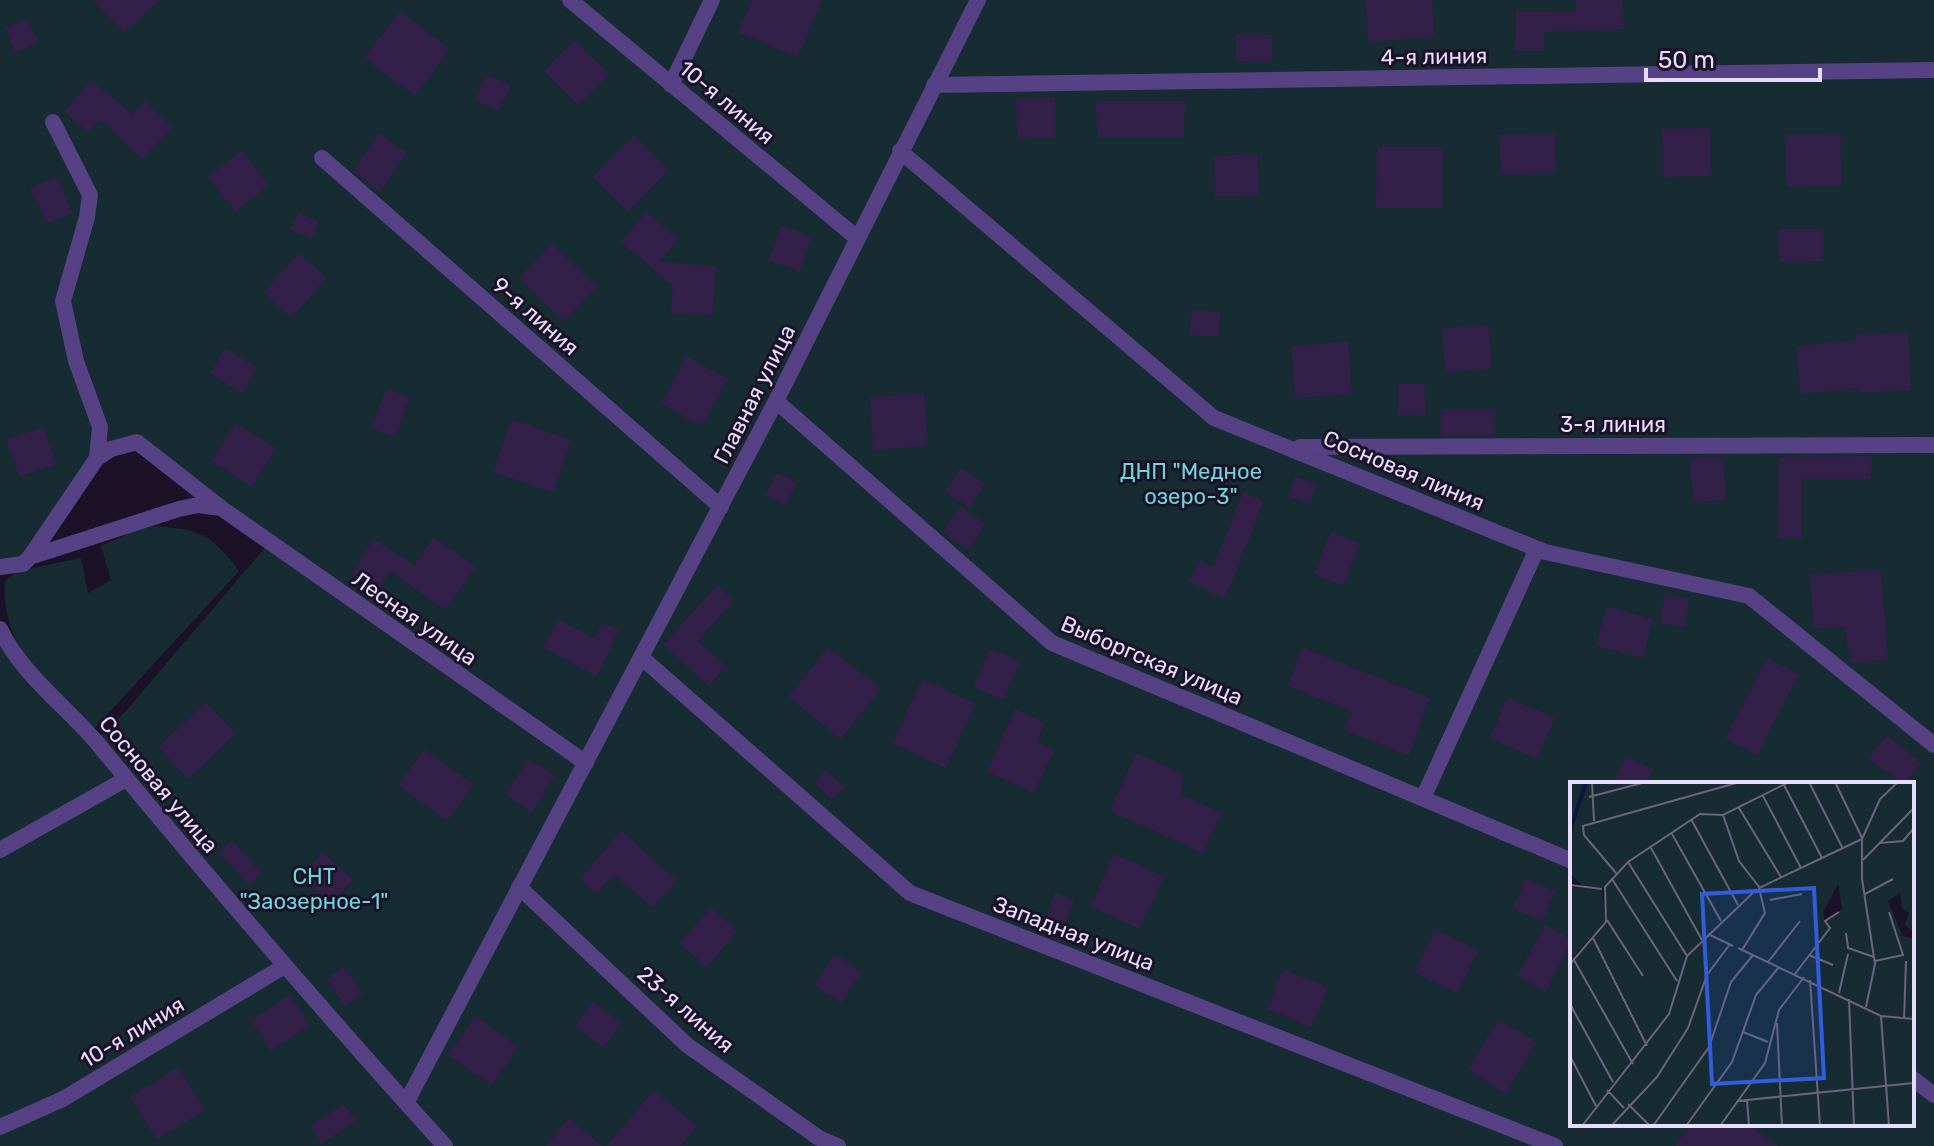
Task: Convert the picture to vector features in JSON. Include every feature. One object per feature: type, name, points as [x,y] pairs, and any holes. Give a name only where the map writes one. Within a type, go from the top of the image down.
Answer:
[{"type":"street","name":"10-я линия","points":[[570,0],[857,238]]},
{"type":"street","points":[[671,85],[712,0]]},
{"type":"street","name":"Главная улица","points":[[406,1103],[776,401],[978,0]]},
{"type":"street","name":"4-я линия","points":[[934,85],[1934,70]]},
{"type":"street","points":[[0,567],[23,564],[30,557],[97,458],[100,427],[76,361],[63,301],[87,217],[90,195],[53,122]]},
{"type":"street","name":"Сосновая линия","points":[[900,151],[1214,418],[1293,447],[1537,549],[1749,596],[1934,745]]},
{"type":"street","name":"9-я линия","points":[[322,158],[721,507]]},
{"type":"street","name":"Выборгская улица","points":[[776,401],[1052,643],[1570,860]]},
{"type":"street","name":"Лесная улица","points":[[97,458],[111,449],[137,442],[221,508],[586,763]]},
{"type":"street","name":"3-я линия","points":[[1293,447],[1934,445]]},
{"type":"street","points":[[30,557],[179,509],[198,505],[221,508]]},
{"type":"street","points":[[1423,798],[1537,549]]},
{"type":"street","name":"Сосновая улица","points":[[0,629],[11,651],[126,779],[283,967],[445,1146]]},
{"type":"street","name":"Западная улица","points":[[641,657],[910,893],[1555,1146]]},
{"type":"street","points":[[0,850],[126,779]]},
{"type":"street","name":"23-я линия","points":[[519,887],[687,1045],[819,1138],[838,1146]]},
{"type":"street","name":"10-я линия","points":[[0,1127],[63,1099],[283,967]]},
{"type":"street","points":[[1914,1080],[1934,1095]]},
{"type":"green space","name":"ДНП \"Медное озеро-3\"","points":[[0,0],[1934,0],[1934,1146],[0,1146],[0,629],[95,740],[125,712],[269,543],[137,442],[112,449],[38,546],[0,567]]},
{"type":"green space","points":[[145,526],[177,528],[200,534],[219,547],[239,571],[94,729],[46,681],[20,646],[11,627],[5,581],[18,571],[81,558],[88,593],[111,580],[101,546]]},
{"type":"building","points":[[93,0],[160,0],[124,33]]},
{"type":"building","points":[[752,0],[822,0],[798,57],[738,32]]},
{"type":"building","points":[[1365,0],[1432,0],[1435,37],[1368,42]]},
{"type":"building","points":[[1576,0],[1623,0],[1624,29],[1544,32],[1544,51],[1515,51],[1516,11],[1576,12]]},
{"type":"building","points":[[400,11],[450,49],[415,96],[364,58]]},
{"type":"building","points":[[28,18],[38,43],[14,52],[5,27]]},
{"type":"building","points":[[1236,34],[1272,35],[1272,62],[1236,61]]},
{"type":"building","points":[[574,40],[610,74],[579,106],[544,71]]},
{"type":"building","points":[[486,74],[511,85],[499,111],[474,100]]},
{"type":"building","points":[[91,80],[132,114],[145,101],[173,128],[142,160],[100,119],[88,132],[64,112]]},
{"type":"building","points":[[1055,97],[1055,137],[1017,138],[1016,98]]},
{"type":"building","points":[[1096,101],[1185,101],[1184,137],[1097,137]]},
{"type":"building","points":[[1710,128],[1711,176],[1663,177],[1662,129]]},
{"type":"building","points":[[379,133],[407,153],[380,192],[353,170]]},
{"type":"building","points":[[1555,134],[1556,173],[1501,175],[1499,135]]},
{"type":"building","points":[[1841,134],[1842,185],[1786,186],[1785,135]]},
{"type":"building","points":[[634,135],[669,170],[628,212],[593,177]]},
{"type":"building","points":[[1377,147],[1443,147],[1443,208],[1376,208]]},
{"type":"building","points":[[242,150],[269,185],[235,212],[208,177]]},
{"type":"building","points":[[1258,154],[1259,196],[1215,197],[1214,156]]},
{"type":"building","points":[[57,177],[73,213],[46,224],[30,188]]},
{"type":"building","points":[[298,212],[319,221],[312,239],[290,230]]},
{"type":"building","points":[[646,212],[678,239],[659,262],[716,266],[713,315],[671,313],[673,286],[621,242]]},
{"type":"building","points":[[781,225],[812,237],[800,272],[768,260]]},
{"type":"building","points":[[1778,229],[1823,229],[1823,261],[1779,262]]},
{"type":"building","points":[[552,243],[597,287],[564,322],[519,278]]},
{"type":"building","points":[[299,253],[327,278],[291,318],[263,292]]},
{"type":"building","points":[[1191,310],[1220,312],[1219,337],[1190,335]]},
{"type":"building","points":[[1489,325],[1492,369],[1445,372],[1442,328]]},
{"type":"building","points":[[1908,332],[1911,390],[1859,393],[1859,388],[1800,394],[1796,346],[1856,340],[1856,335]]},
{"type":"building","points":[[1348,342],[1352,394],[1295,398],[1291,346]]},
{"type":"building","points":[[225,348],[258,368],[242,394],[210,373]]},
{"type":"building","points":[[686,356],[728,379],[702,426],[661,404]]},
{"type":"building","points":[[1398,384],[1425,384],[1426,416],[1398,415]]},
{"type":"building","points":[[387,388],[410,398],[394,438],[370,428]]},
{"type":"building","points":[[924,393],[928,446],[873,450],[870,397]]},
{"type":"building","points":[[1441,409],[1496,409],[1495,435],[1441,436]]},
{"type":"building","points":[[512,419],[571,440],[553,493],[493,472]]},
{"type":"building","points":[[235,423],[276,448],[252,487],[211,461]]},
{"type":"building","points":[[43,427],[56,464],[19,477],[6,439]]},
{"type":"building","points":[[1872,456],[1871,479],[1802,479],[1802,538],[1778,538],[1779,457]]},
{"type":"building","points":[[1723,457],[1726,500],[1693,502],[1690,458]]},
{"type":"building","points":[[960,468],[985,483],[970,508],[945,492]]},
{"type":"building","points":[[777,473],[797,483],[785,506],[765,495]]},
{"type":"building","points":[[1295,477],[1317,484],[1310,504],[1289,496]]},
{"type":"building","points":[[1243,492],[1264,501],[1225,599],[1189,581],[1199,560],[1213,567]]},
{"type":"building","points":[[960,506],[986,524],[968,550],[942,532]]},
{"type":"building","points":[[1331,532],[1360,544],[1343,586],[1314,574]]},
{"type":"building","points":[[434,537],[476,567],[445,610],[390,571],[378,590],[352,574],[373,539],[414,565]]},
{"type":"building","points":[[1881,569],[1888,660],[1850,663],[1845,627],[1814,629],[1810,575]]},
{"type":"building","points":[[717,585],[734,600],[698,641],[726,666],[709,686],[663,645]]},
{"type":"building","points":[[1664,594],[1689,598],[1685,627],[1660,623]]},
{"type":"building","points":[[1606,606],[1653,619],[1643,658],[1596,646]]},
{"type":"building","points":[[558,619],[595,639],[602,622],[619,630],[597,677],[543,647]]},
{"type":"building","points":[[828,647],[881,689],[841,739],[788,697]]},
{"type":"building","points":[[1302,647],[1430,698],[1409,755],[1344,730],[1351,711],[1287,686]]},
{"type":"building","points":[[989,649],[1020,661],[1004,700],[974,687]]},
{"type":"building","points":[[1767,658],[1799,674],[1757,755],[1725,738]]},
{"type":"building","points":[[922,679],[976,704],[946,768],[892,744]]},
{"type":"building","points":[[1507,697],[1555,718],[1537,759],[1490,738]]},
{"type":"building","points":[[206,702],[236,734],[188,779],[158,747]]},
{"type":"building","points":[[1015,709],[1045,723],[1036,742],[1054,750],[1034,793],[987,772]]},
{"type":"building","points":[[1887,735],[1921,763],[1906,782],[1901,782],[1868,758]]},
{"type":"building","points":[[424,749],[474,785],[447,821],[398,785]]},
{"type":"building","points":[[1136,753],[1183,774],[1180,794],[1221,812],[1203,853],[1110,811]]},
{"type":"building","points":[[1626,756],[1653,769],[1647,782],[1613,782]]},
{"type":"building","points":[[529,759],[555,776],[532,812],[505,794]]},
{"type":"building","points":[[826,770],[844,787],[832,800],[814,782]]},
{"type":"building","points":[[621,830],[677,881],[652,907],[614,875],[596,894],[580,879]]},
{"type":"building","points":[[232,840],[262,873],[249,885],[219,853]]},
{"type":"building","points":[[323,852],[353,880],[331,904],[301,876]]},
{"type":"building","points":[[1114,854],[1164,876],[1140,929],[1090,906]]},
{"type":"building","points":[[1526,878],[1555,891],[1543,921],[1513,909]]},
{"type":"building","points":[[1055,893],[1074,900],[1059,940],[1026,926],[1032,911],[1047,916]]},
{"type":"building","points":[[711,907],[738,931],[707,967],[679,943]]},
{"type":"building","points":[[1545,925],[1570,939],[1546,992],[1517,976]]},
{"type":"building","points":[[1434,929],[1478,950],[1458,993],[1414,973]]},
{"type":"building","points":[[835,954],[862,972],[841,1003],[814,985]]},
{"type":"building","points":[[344,967],[363,993],[345,1006],[326,979]]},
{"type":"building","points":[[1283,969],[1328,987],[1312,1027],[1267,1009]]},
{"type":"building","points":[[290,995],[310,1025],[271,1051],[251,1021]]},
{"type":"building","points":[[593,1001],[622,1023],[604,1048],[575,1026]]},
{"type":"building","points":[[475,1016],[519,1047],[492,1085],[448,1055]]},
{"type":"building","points":[[1498,1019],[1537,1042],[1506,1093],[1468,1070]]},
{"type":"building","points":[[178,1067],[205,1110],[157,1140],[130,1097]]},
{"type":"building","points":[[654,1090],[697,1126],[681,1146],[606,1146]]},
{"type":"building","points":[[344,1104],[356,1121],[321,1144],[310,1126]]},
{"type":"building","points":[[569,1118],[602,1146],[546,1146]]},
{"type":"building","points":[[1689,1126],[1749,1126],[1779,1146],[1675,1146]]},
{"type":"park label","name":"СНТ \"Заозерное-1\"","points":[[314,888]]}]
